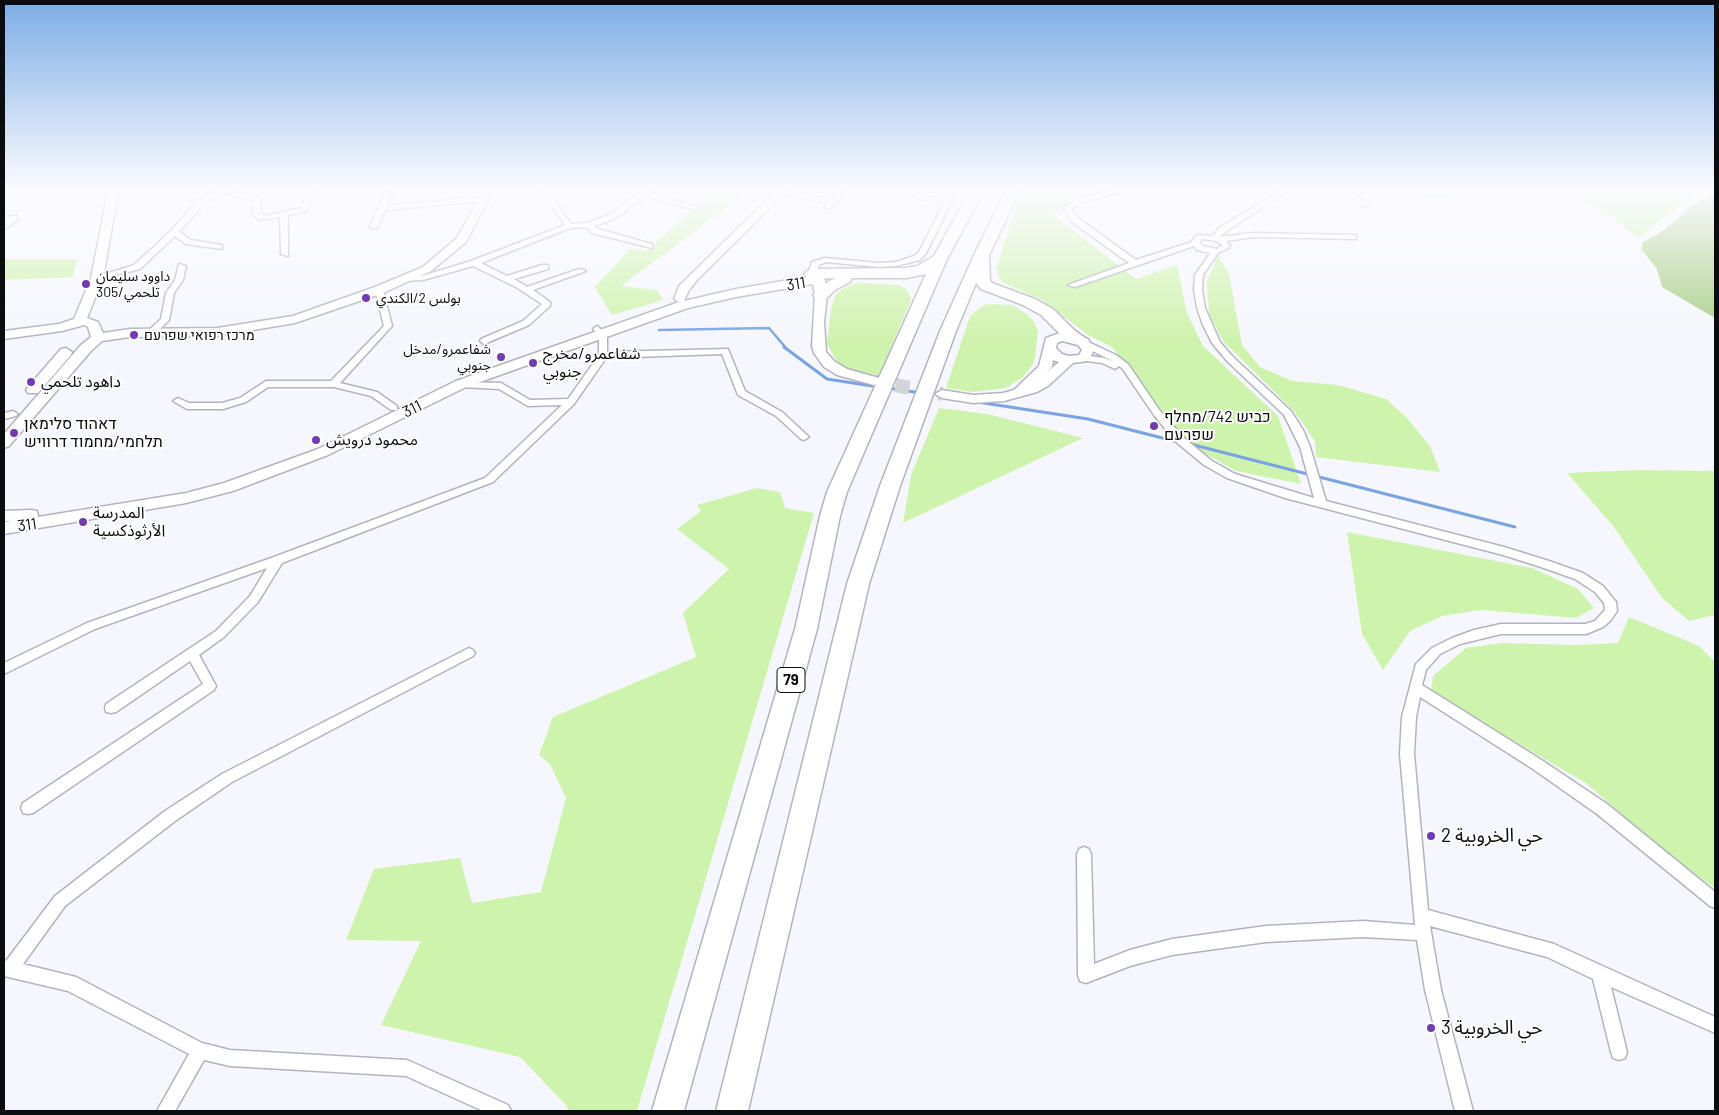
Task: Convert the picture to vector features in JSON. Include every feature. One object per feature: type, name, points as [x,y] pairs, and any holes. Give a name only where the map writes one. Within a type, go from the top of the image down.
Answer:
[{"type":"highway","name":"79","points":[[668,1111],[806,629],[837,492],[940,259],[951,239]]},
{"type":"highway","points":[[732,1111],[858,584],[890,486],[948,331],[989,239]]},
{"type":"highway","points":[[982,253],[982,280],[986,286],[1022,300],[1053,316],[1065,330],[1083,342]]},
{"type":"highway","points":[[812,288],[922,270],[940,259]]},
{"type":"highway","points":[[812,288],[830,287],[845,279],[886,280],[903,284],[916,293],[920,307]]},
{"type":"highway","points":[[948,331],[964,307],[979,301],[1022,300]]},
{"type":"highway","points":[[1039,308],[1052,331],[1050,346]]},
{"type":"street","points":[[4,340],[61,332],[79,321],[97,278],[104,239]]},
{"type":"street","points":[[97,278],[137,268],[168,239]]},
{"type":"street","points":[[185,239],[189,242],[220,246]]},
{"type":"street","points":[[285,239],[285,254]]},
{"type":"street","points":[[4,442],[86,348],[98,338],[130,333],[217,332],[295,318],[379,290],[427,269],[462,239]]},
{"type":"street","points":[[401,279],[423,278],[474,263],[536,239]]},
{"type":"street","points":[[623,239],[649,246]]},
{"type":"street","points":[[682,302],[683,289],[733,239]]},
{"type":"street","points":[[874,381],[842,372],[829,364],[820,353],[818,346],[818,322],[812,288],[816,264],[825,260],[879,265],[896,264],[917,258],[928,239]]},
{"type":"street","points":[[1102,239],[1135,263]]},
{"type":"street","points":[[1195,244],[1197,239]]},
{"type":"street","points":[[1218,239],[1225,244],[1225,248],[1215,252],[1198,275],[1201,308],[1207,325],[1216,343],[1230,359],[1288,413],[1305,447],[1321,503]]},
{"type":"street","points":[[1072,285],[1195,244]]},
{"type":"street","points":[[1195,244],[1204,250],[1215,252]]},
{"type":"street","points":[[474,263],[526,290],[547,304],[526,323],[484,341]]},
{"type":"street","points":[[151,333],[165,320],[170,293],[179,280],[182,266]]},
{"type":"street","points":[[506,279],[545,267]]},
{"type":"street","points":[[526,290],[582,271]]},
{"type":"street","name":"311","points":[[4,516],[42,514],[157,498],[230,479],[314,447],[456,379],[682,302],[782,286],[812,288]]},
{"type":"street","name":"311","points":[[682,302],[812,288]]},
{"type":"street","points":[[334,384],[388,326],[379,290]]},
{"type":"street","points":[[79,321],[90,322],[94,325],[98,338]]},
{"type":"street","points":[[4,669],[91,626],[278,560],[489,480],[571,402],[603,355],[600,331]]},
{"type":"street","name":"311","points":[[4,528],[186,498],[228,487],[323,452],[462,384],[600,331]]},
{"type":"street","points":[[4,336],[61,332]]},
{"type":"street","points":[[61,332],[60,348],[66,352]]},
{"type":"street","points":[[1021,390],[1045,367],[1050,346],[1067,337],[1083,342],[1120,361],[1130,371],[1156,413],[1179,439],[1208,463],[1231,476],[1285,494],[1365,516],[1504,551],[1578,576],[1599,589],[1610,602],[1611,611],[1607,618],[1599,624],[1586,629],[1501,629],[1456,641],[1436,651],[1420,668],[1409,717],[1407,754],[1421,916],[1433,990],[1464,1111]]},
{"type":"street","points":[[1083,342],[1088,350],[1083,358]]},
{"type":"street","points":[[1050,346],[1057,357],[1069,360],[1083,358],[1104,361],[1132,377]]},
{"type":"street","points":[[4,425],[8,415],[66,352],[86,348]]},
{"type":"street","points":[[603,355],[725,352],[741,393],[780,414],[804,437]]},
{"type":"street","points":[[942,394],[985,399],[1004,397],[1043,383],[1069,360]]},
{"type":"street","points":[[178,400],[187,406],[197,408],[223,406],[243,400],[266,384],[334,384],[374,394],[394,408]]},
{"type":"street","points":[[462,384],[501,386],[528,403],[571,402]]},
{"type":"street","points":[[111,708],[220,634],[254,599],[278,560]]},
{"type":"street","points":[[28,808],[210,686],[192,653]]},
{"type":"street","points":[[469,653],[227,778],[170,816],[60,901],[7,968],[70,983],[200,1051],[230,1058],[407,1068],[502,1111]]},
{"type":"street","points":[[1416,688],[1538,765],[1602,809],[1715,901]]},
{"type":"street","points":[[1084,854],[1086,975],[1130,958],[1172,947],[1266,934],[1363,929],[1423,933]]},
{"type":"street","points":[[1421,916],[1548,950],[1715,1025]]},
{"type":"street","points":[[1600,974],[1619,1052]]},
{"type":"street","points":[[166,1111],[200,1051]]},
{"type":"green space","points":[[659,239],[684,239],[621,286],[657,290],[663,300],[612,315],[595,287],[630,249],[646,251]]},
{"type":"green space","points":[[1006,239],[1084,239],[1136,279],[1177,265],[1187,313],[1203,346],[1278,416],[1301,484],[1236,471],[1197,449],[1164,420],[1129,368],[1112,347],[1088,335],[1042,300],[1002,282],[996,270]]},
{"type":"green space","points":[[1649,239],[1715,239],[1715,318],[1662,287],[1657,269],[1641,249],[1643,242]]},
{"type":"green space","points":[[1218,255],[1229,274],[1242,345],[1260,367],[1292,381],[1338,385],[1386,399],[1406,417],[1430,446],[1440,472],[1316,457],[1315,441],[1294,411],[1223,341],[1209,314],[1207,282]]},
{"type":"green space","points":[[4,259],[77,259],[73,277],[4,280]]},
{"type":"green space","points":[[859,283],[898,285],[906,289],[911,300],[879,375],[859,372],[845,367],[836,360],[827,344],[831,309],[836,293],[850,285]]},
{"type":"green space","points":[[984,305],[1012,305],[1027,314],[1034,322],[1038,330],[1033,364],[1023,377],[1006,388],[973,392],[946,388],[970,316]]},
{"type":"green space","points":[[939,408],[987,414],[1083,438],[903,523],[911,475]]},
{"type":"green space","points":[[1635,470],[1715,471],[1715,615],[1689,621],[1662,598],[1614,527],[1567,473]]},
{"type":"green space","points":[[757,488],[780,492],[785,508],[814,513],[637,1111],[569,1111],[566,1105],[520,1057],[381,1025],[421,941],[346,940],[374,869],[460,858],[472,903],[541,892],[566,798],[550,764],[539,755],[553,717],[696,657],[683,613],[729,569],[677,529],[701,511],[697,505]]},
{"type":"green space","points":[[1347,532],[1532,568],[1578,589],[1594,608],[1576,618],[1481,610],[1442,616],[1410,631],[1383,670],[1362,634]]},
{"type":"green space","points":[[1629,617],[1699,646],[1715,662],[1715,888],[1669,855],[1586,783],[1431,693],[1433,676],[1466,648],[1501,643],[1576,645],[1618,643]]},
{"type":"waterway","points":[[659,330],[769,328],[786,348]]},
{"type":"waterway","points":[[784,347],[827,379],[879,387]]},
{"type":"waterway","points":[[888,388],[921,393]]},
{"type":"waterway","points":[[977,402],[1088,419],[1178,442]]},
{"type":"waterway","points":[[1190,444],[1515,527]]},
{"type":"tunnel","points":[[874,381],[942,394]]},
{"type":"place","name":"داوود سليمان تلحمي/305","points":[[86,284]]},
{"type":"place","name":"بولس 2/الكندي","points":[[366,298]]},
{"type":"place","name":"מרכז רפואי שפרעם","points":[[134,335]]},
{"type":"place","name":"شفاعمرو/مدخل جنوبي","points":[[501,357]]},
{"type":"place","name":"شفاعمرو/مخرج جنوبي","points":[[533,363]]},
{"type":"place","name":"داهود تلحمي","points":[[31,382]]},
{"type":"place","name":"כביש 742/מחלף שפרעם","points":[[1154,426]]},
{"type":"place","name":"דאהוד סלימאן תלחמי/מחמוד דרוויש","points":[[14,433]]},
{"type":"place","name":"محمود درويش","points":[[316,440]]},
{"type":"place","name":"المدرسة الأرثوذكسية","points":[[83,522]]},
{"type":"place","name":"حي الخروبية 2","points":[[1431,836]]},
{"type":"place","name":"حي الخروبية 3","points":[[1431,1028]]}]
